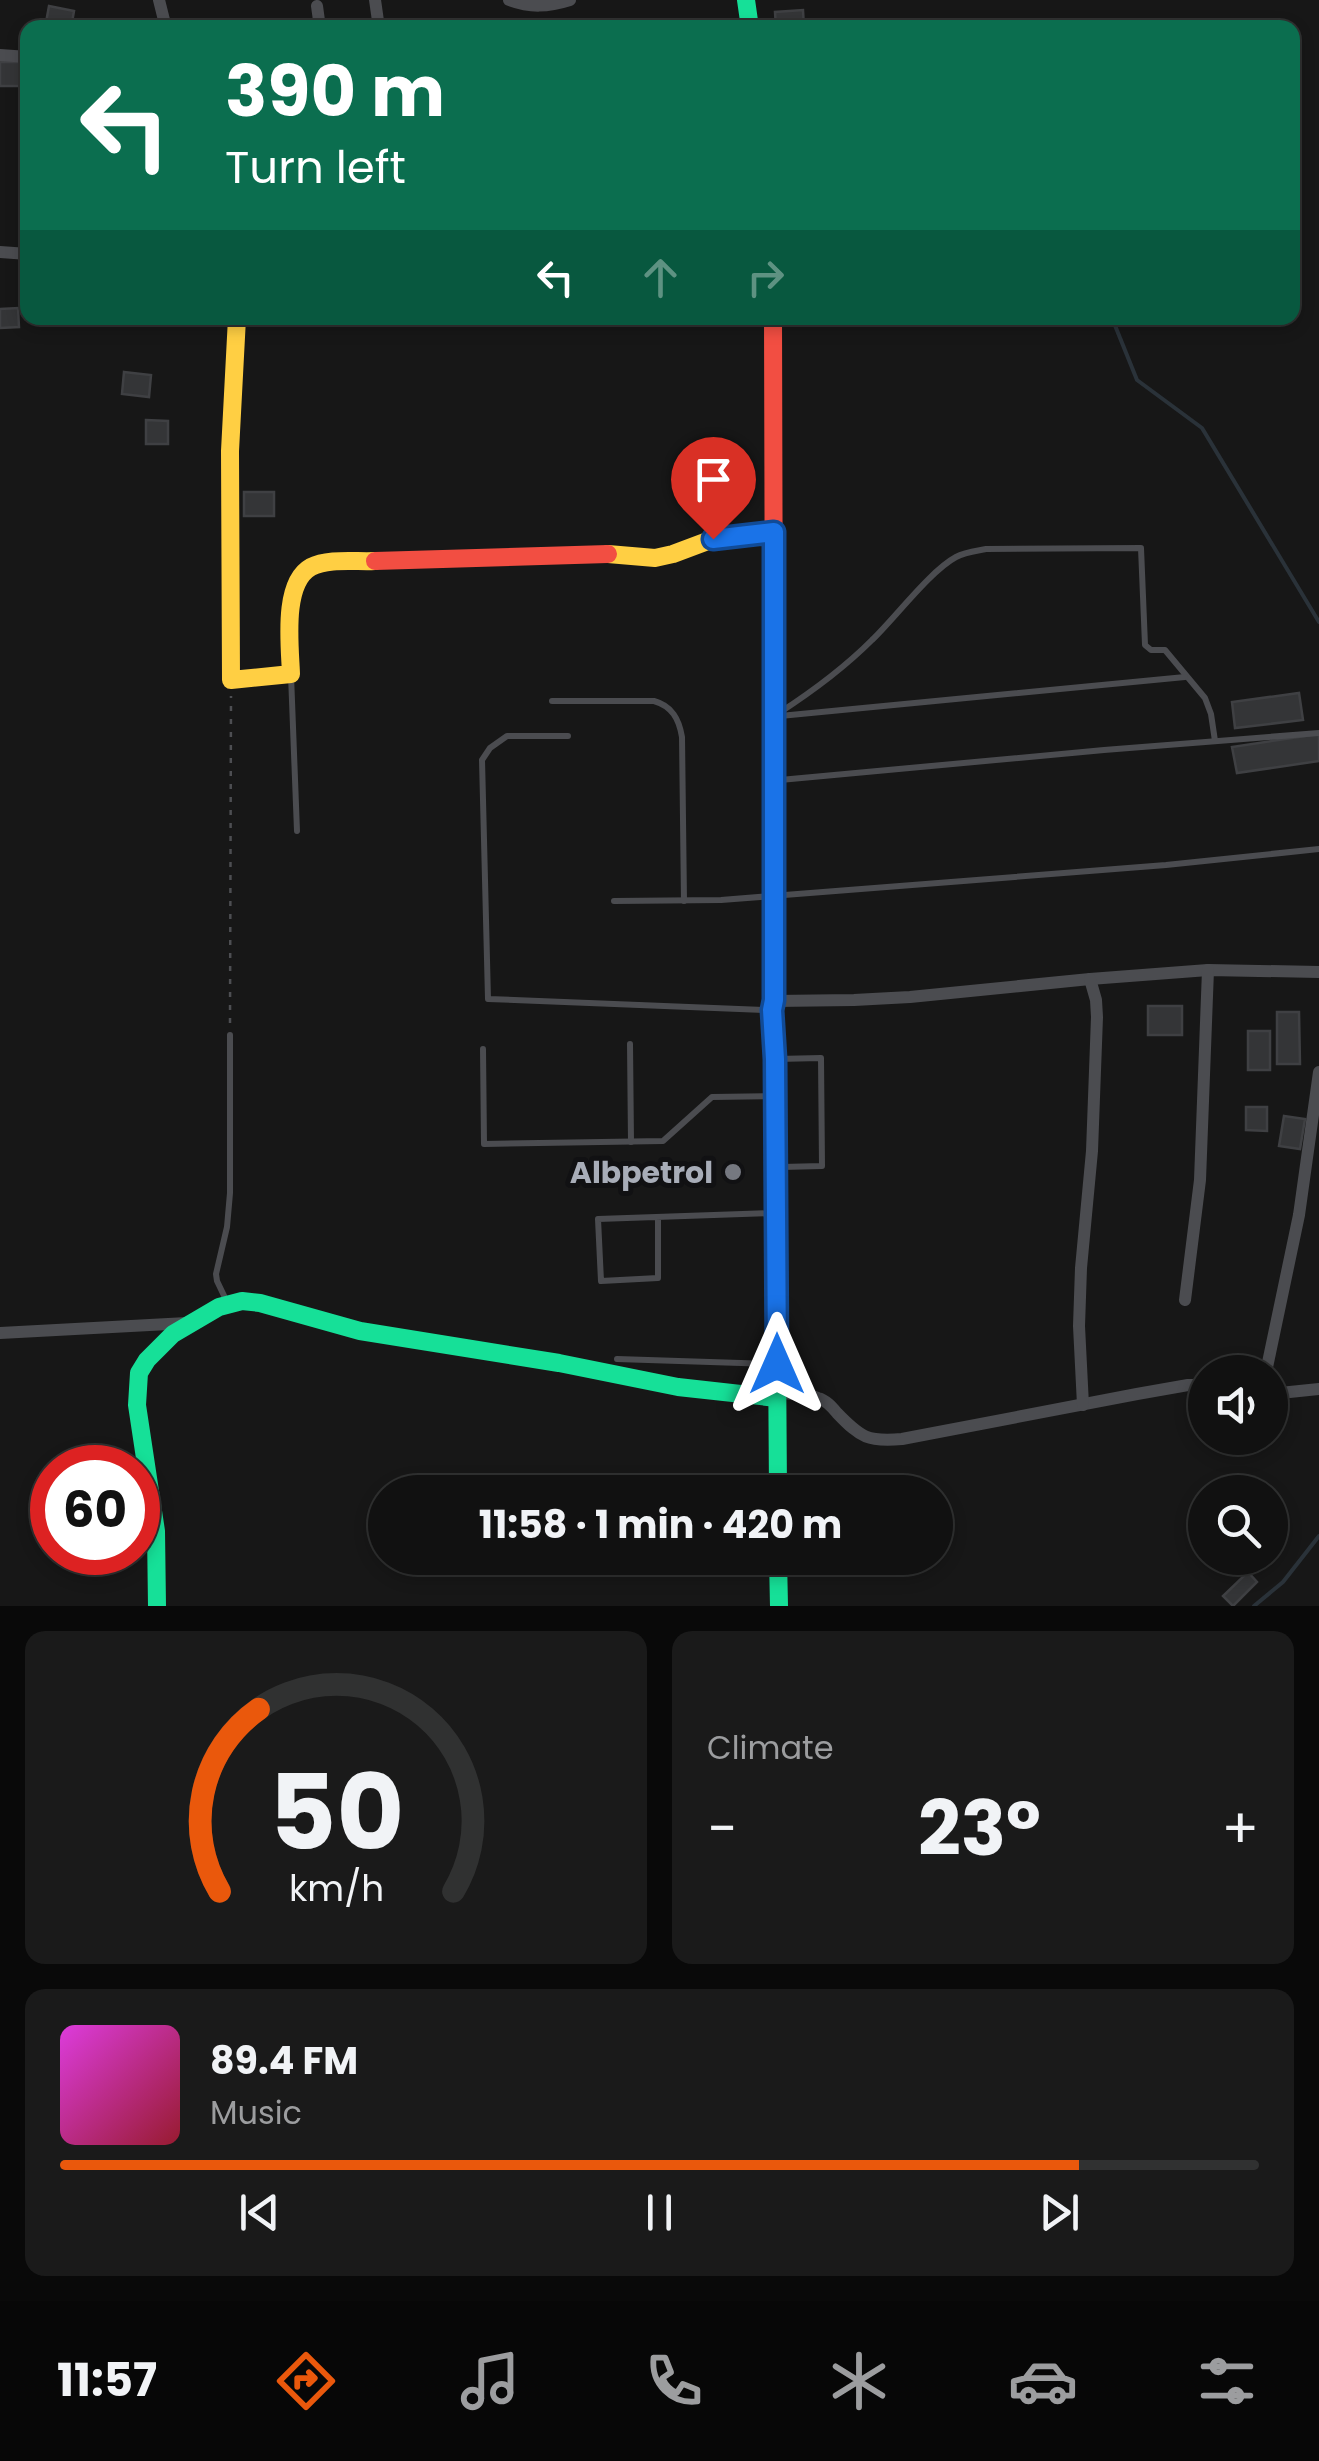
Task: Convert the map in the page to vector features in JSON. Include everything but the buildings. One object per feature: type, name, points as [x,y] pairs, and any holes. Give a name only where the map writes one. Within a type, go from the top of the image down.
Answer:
[{"type":"street","points":[[508,0],[540,7],[570,0]]},
{"type":"street","points":[[316,6],[319,20]]},
{"type":"street","points":[[236,325],[230,451],[230,680],[291,674],[294,589],[306,570],[318,565],[575,554],[655,558],[713,539],[774,532]]},
{"type":"street","points":[[773,325],[778,1475]]},
{"type":"street","points":[[773,1005],[910,997],[1208,970],[1319,972]]},
{"type":"street","points":[[1185,1300],[1200,1180],[1208,970]]},
{"type":"street","points":[[1082,1405],[1080,1287],[1092,1151],[1097,1017],[1090,979]]},
{"type":"street","points":[[1270,1355],[1300,1215],[1319,1072]]},
{"type":"street","points":[[157,1606],[156,1530],[136,1405],[139,1373],[159,1345],[190,1322],[228,1304],[260,1303],[360,1331],[541,1360],[678,1388],[819,1398],[861,1436],[876,1440],[1188,1385]]},
{"type":"street","points":[[0,1333],[190,1322]]},
{"type":"street","points":[[1288,1390],[1319,1389]]},
{"type":"street","points":[[778,1575],[778,1606]]},
{"type":"lane","points":[[774,716],[827,681],[952,558],[986,549],[1141,548],[1144,645],[1151,650],[1165,650],[1205,698],[1215,741]]},
{"type":"lane","points":[[291,674],[297,832]]},
{"type":"lane","points":[[774,716],[1187,677]]},
{"type":"lane","points":[[552,701],[654,701],[673,712],[682,737],[684,901]]},
{"type":"lane","points":[[774,781],[1319,733]]},
{"type":"lane","points":[[568,736],[507,736],[490,748],[482,760],[488,999],[773,1005]]},
{"type":"lane","points":[[614,901],[774,896],[1166,865],[1319,848]]},
{"type":"lane","points":[[228,1304],[216,1274],[230,1193],[230,1035]]},
{"type":"lane","points":[[630,1044],[630,1142]]},
{"type":"lane","points":[[483,1049],[484,1144],[664,1141],[712,1097],[775,1096]]},
{"type":"lane","points":[[775,1059],[821,1058],[822,1166],[776,1167]]},
{"type":"lane","points":[[658,1218],[658,1278],[601,1281],[598,1219],[776,1212]]},
{"type":"lane","points":[[617,1359],[777,1364]]},
{"type":"path","points":[[230,680],[230,1035]]},
{"type":"waterway","points":[[1115,325],[1137,380],[1202,428],[1319,622]]},
{"type":"waterway","points":[[1254,1606],[1283,1582],[1319,1536]]},
{"type":"traffic: fast","points":[[746,0],[749,20]]},
{"type":"traffic: fast","points":[[774,700],[772,1010],[778,1475]]},
{"type":"traffic: fast","points":[[157,1606],[156,1531],[137,1405],[139,1373],[173,1334],[219,1307],[242,1301],[260,1303],[360,1331],[678,1387],[777,1398]]},
{"type":"traffic: fast","points":[[778,1575],[779,1606]]},
{"type":"traffic: slow","points":[[237,325],[230,451],[231,680],[291,674],[292,601],[302,575],[311,567],[334,561],[375,561]]},
{"type":"traffic: slow","points":[[608,554],[655,558],[713,539],[774,532]]},
{"type":"traffic: jam","points":[[773,325],[774,700]]},
{"type":"traffic: jam","points":[[375,561],[608,554]]},
{"type":"place","name":"Albpetrol","points":[[733,1172]]},
{"type":"route","points":[[713,539],[774,532],[772,1010],[777,1364]]}]
